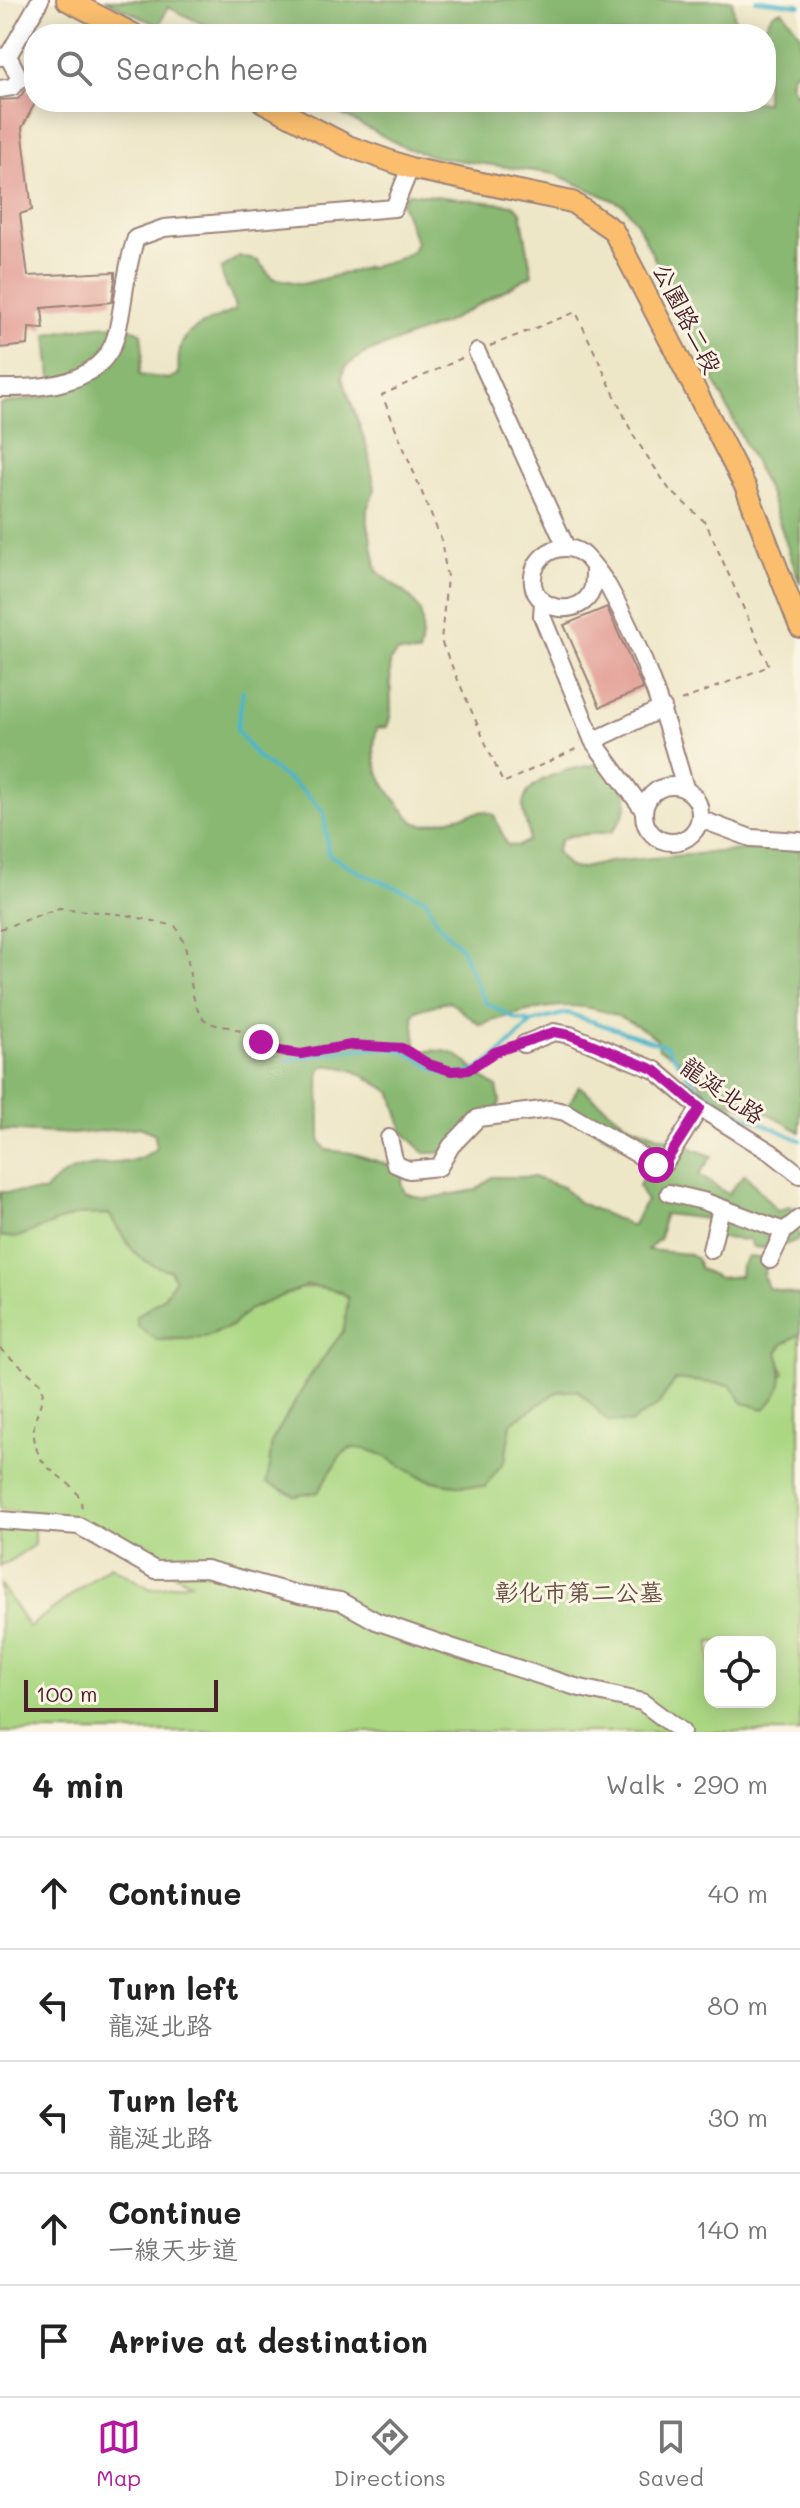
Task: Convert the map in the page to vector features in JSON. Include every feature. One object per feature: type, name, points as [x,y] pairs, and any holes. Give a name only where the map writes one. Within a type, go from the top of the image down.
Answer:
[{"type":"main road","points":[[67,0],[114,24]]},
{"type":"main road","name":"公園路二段","points":[[282,112],[348,146],[410,168],[572,202],[613,230],[746,488],[800,627]]},
{"type":"street","points":[[25,24],[40,0]]},
{"type":"street","points":[[0,89],[12,87],[20,79],[4,56],[24,25]]},
{"type":"street","points":[[0,388],[36,389],[90,374],[116,339],[125,270],[136,238],[164,228],[394,208],[410,168]]},
{"type":"street","points":[[477,352],[566,547]]},
{"type":"street","points":[[566,547],[584,555],[594,571],[607,585],[663,708],[685,788],[698,801],[700,819],[692,835],[676,843],[658,840],[645,827],[643,809],[593,741],[542,616],[543,602],[533,585],[535,566],[547,552],[566,547]]},
{"type":"street","points":[[543,602],[561,609],[579,605],[592,591],[594,571]]},
{"type":"street","points":[[593,741],[663,708]]},
{"type":"street","points":[[643,809],[651,793],[667,785],[685,788]]},
{"type":"street","points":[[700,819],[751,838],[800,841]]},
{"type":"street","name":"龍涎北路","points":[[524,1044],[554,1032],[570,1035],[655,1070],[700,1108],[772,1153],[800,1175]]},
{"type":"street","points":[[389,1138],[395,1164],[409,1170],[439,1167],[451,1146],[478,1118],[550,1109],[565,1112],[656,1165],[665,1163],[700,1108]]},
{"type":"street","points":[[669,1193],[784,1231]]},
{"type":"street","points":[[711,1250],[721,1208]]},
{"type":"street","points":[[770,1260],[784,1231],[800,1218]]},
{"type":"street","points":[[0,1520],[79,1526],[155,1570],[206,1569],[300,1595],[340,1601],[376,1621],[436,1642],[576,1687],[642,1702],[682,1732]]},
{"type":"path","points":[[593,741],[503,783],[441,641],[447,577],[441,539],[382,395],[576,312],[633,435],[669,489],[706,523],[769,666],[663,708]]},
{"type":"path","points":[[0,929],[59,908],[127,915],[175,926],[185,943],[199,1014],[211,1024],[228,1026],[279,1051],[313,1054],[351,1045],[385,1046],[411,1052],[429,1064],[451,1071],[468,1070],[495,1052],[524,1044]]},
{"type":"path","points":[[0,1349],[43,1385],[43,1398],[31,1424],[38,1454],[44,1465],[74,1489],[83,1506],[79,1526]]},
{"type":"green space","points":[[105,0],[732,0],[735,21],[739,24],[203,24],[168,7],[160,24]]},
{"type":"green space","points":[[782,10],[800,34],[800,69],[793,73],[790,83],[795,93],[800,92],[800,584],[770,495],[637,223],[624,205],[555,174],[436,157],[404,147],[337,112],[776,112],[776,24],[766,24],[773,13]]},
{"type":"green space","points":[[408,193],[513,205],[521,212],[532,275],[445,323],[363,354],[345,367],[342,377],[367,447],[375,489],[367,509],[367,519],[377,571],[410,597],[421,614],[422,624],[419,654],[397,652],[390,661],[391,714],[387,727],[377,728],[374,742],[374,756],[382,780],[414,822],[424,825],[484,811],[494,815],[507,845],[518,846],[528,841],[523,810],[524,799],[530,789],[564,771],[599,764],[623,788],[627,802],[612,832],[569,836],[560,841],[556,852],[569,867],[578,869],[609,862],[774,847],[800,850],[800,1132],[769,1114],[726,1102],[707,1092],[679,1059],[659,1049],[657,1039],[613,1014],[592,1008],[550,1007],[480,1025],[449,1001],[417,1010],[413,1016],[416,1045],[422,1051],[448,1052],[464,1060],[497,1087],[498,1108],[440,1153],[425,1153],[403,1132],[392,1093],[351,1070],[323,1066],[319,1073],[320,1141],[326,1150],[352,1153],[407,1171],[401,1183],[405,1193],[425,1199],[476,1190],[492,1177],[533,1177],[563,1187],[578,1202],[632,1226],[646,1201],[639,1186],[650,1159],[564,1113],[579,1086],[627,1124],[712,1156],[699,1175],[728,1194],[745,1174],[777,1211],[791,1206],[800,1239],[774,1249],[753,1247],[749,1240],[707,1237],[707,1219],[664,1214],[660,1238],[647,1250],[688,1254],[697,1259],[700,1269],[719,1278],[740,1276],[741,1266],[748,1257],[759,1258],[765,1266],[764,1277],[768,1288],[800,1295],[800,1334],[783,1344],[777,1353],[781,1384],[776,1397],[764,1409],[743,1403],[730,1385],[676,1379],[657,1406],[630,1423],[608,1421],[578,1390],[557,1392],[511,1423],[505,1460],[485,1487],[434,1481],[378,1453],[350,1448],[341,1455],[318,1492],[296,1496],[267,1483],[272,1441],[311,1375],[344,1330],[348,1298],[340,1291],[308,1285],[248,1310],[233,1325],[202,1338],[157,1340],[138,1327],[136,1317],[163,1298],[175,1280],[170,1270],[148,1263],[133,1250],[109,1214],[76,1215],[15,1238],[0,1236],[0,1192],[44,1192],[72,1171],[130,1161],[156,1148],[155,1134],[140,1127],[73,1134],[0,1130],[0,404],[48,396],[52,387],[47,334],[82,328],[107,325],[141,332],[143,353],[139,375],[169,379],[179,374],[178,359],[185,338],[200,326],[235,310],[221,269],[239,256],[258,261],[272,278],[303,284],[393,261],[412,252],[416,242],[401,202]]},
{"type":"green space","name":"彰化市第二公墓","points":[[109,1214],[140,1257],[170,1270],[175,1280],[163,1298],[136,1317],[157,1340],[213,1334],[231,1326],[260,1303],[299,1289],[326,1288],[349,1298],[344,1330],[311,1375],[272,1441],[318,1492],[338,1459],[356,1448],[385,1455],[420,1477],[463,1486],[505,1460],[511,1423],[557,1392],[578,1390],[608,1421],[657,1406],[676,1379],[731,1385],[743,1403],[784,1373],[777,1353],[783,1344],[800,1334],[800,1732],[0,1732],[0,1584],[29,1627],[110,1566],[151,1589],[191,1582],[66,1521],[0,1509],[0,1236],[15,1238],[76,1215]]},
{"type":"green space","points":[[34,1524],[34,1545],[0,1567],[0,1526]]},
{"type":"building","points":[[24,92],[24,112],[30,112],[22,128],[32,210],[20,214],[28,276],[115,272],[115,278],[112,302],[42,308],[44,329],[29,328],[28,345],[0,348],[0,100],[18,99]]},
{"type":"building","points":[[607,607],[643,689],[600,707],[564,625]]},
{"type":"waterway","points":[[756,0],[800,5]]},
{"type":"waterway","points":[[243,691],[237,730],[257,757],[302,790],[324,812],[328,854],[365,875],[426,899],[436,921],[460,947],[485,1002],[515,1019],[532,1022],[567,1013],[666,1046],[696,1086],[736,1112],[800,1140]]},
{"type":"waterway","points":[[287,1060],[346,1050],[393,1049],[410,1054],[443,1073],[456,1075],[468,1073],[492,1060],[531,1023]]},
{"type":"route","points":[[261,1042],[279,1051],[301,1054],[351,1045],[402,1048],[429,1064],[451,1071],[468,1070],[495,1052],[554,1032],[570,1035],[655,1070],[700,1108],[665,1163],[656,1165]]}]
